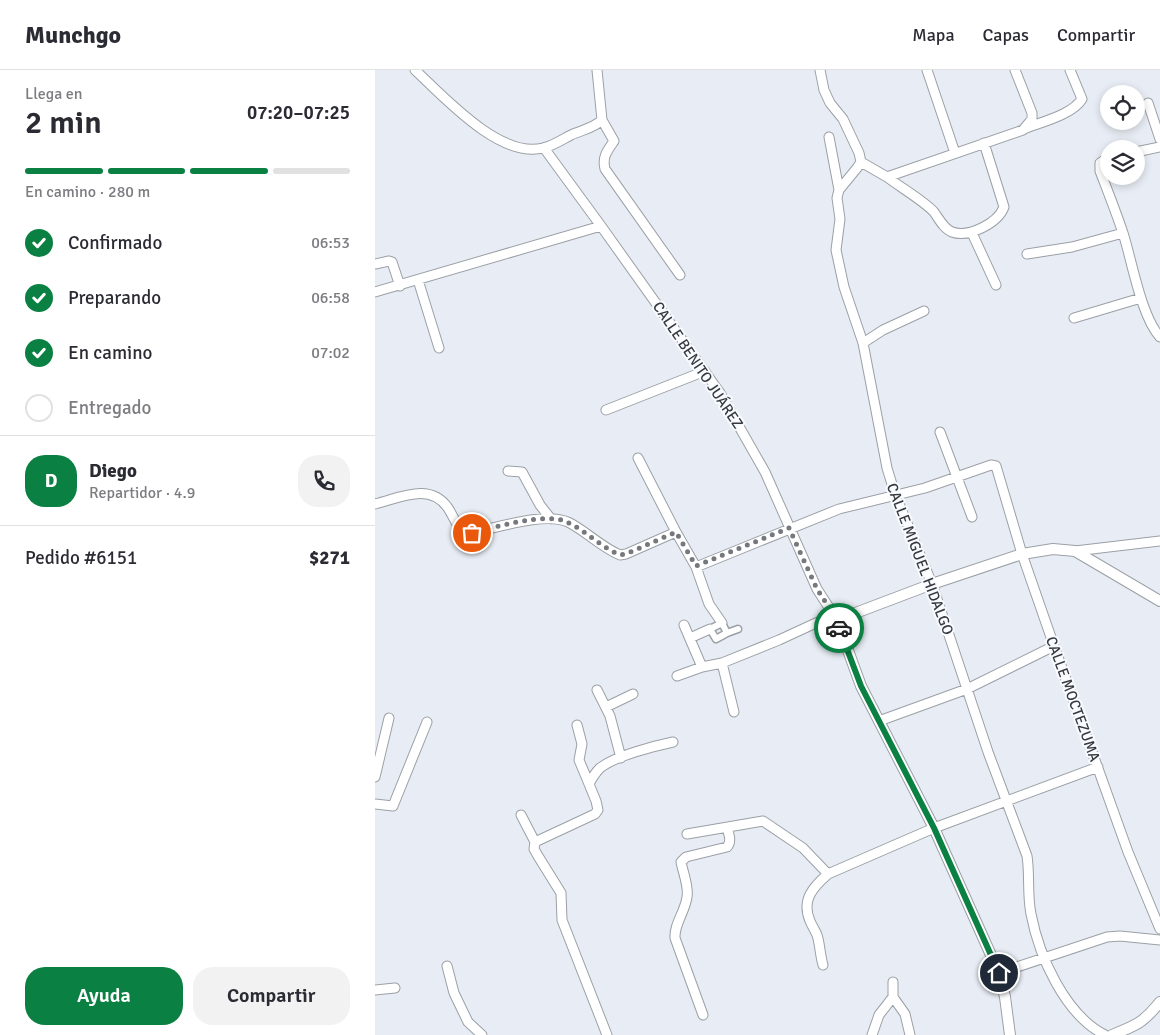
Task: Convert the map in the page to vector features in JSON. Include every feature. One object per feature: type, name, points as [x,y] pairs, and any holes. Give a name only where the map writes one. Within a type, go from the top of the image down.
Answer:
[{"type":"street","points":[[415,70],[456,108],[500,140],[522,148],[543,148],[596,126],[602,120]]},
{"type":"street","points":[[597,70],[602,120],[614,141],[603,161],[605,169],[680,275]]},
{"type":"street","points":[[821,70],[824,90],[830,103],[843,119],[859,152],[861,162],[839,190]]},
{"type":"street","points":[[927,70],[955,153]]},
{"type":"street","points":[[1015,70],[1032,113],[1032,119],[1023,130]]},
{"type":"street","points":[[887,178],[1068,112],[1078,105],[1082,99],[1070,70]]},
{"type":"street","points":[[1148,103],[1160,139]]},
{"type":"street","name":"CALLE MIGUEL HIDALGO","points":[[829,137],[839,190],[837,198],[840,218],[836,250],[844,286],[863,343],[887,468],[895,494],[932,584],[967,689],[1027,856],[1030,873],[1030,912],[1044,957],[1075,1011],[1096,1030],[1105,1035]]},
{"type":"street","points":[[861,162],[932,210],[945,226],[953,232],[972,233],[998,219],[1004,207],[984,143]]},
{"type":"street","points":[[1145,150],[1160,147]]},
{"type":"street","name":"CALLE BENITO JUÁREZ","points":[[543,148],[705,371],[765,472],[817,589],[837,620],[861,686],[934,828],[999,973],[1005,997],[1010,1035]]},
{"type":"street","points":[[1105,185],[1123,233],[1141,298],[1160,337]]},
{"type":"street","points":[[375,292],[601,226]]},
{"type":"street","points":[[972,233],[996,285]]},
{"type":"street","points":[[1027,254],[1072,246],[1123,233]]},
{"type":"street","points":[[375,264],[392,262],[400,286]]},
{"type":"street","points":[[419,280],[439,348]]},
{"type":"street","points":[[1074,318],[1141,298]]},
{"type":"street","points":[[863,343],[883,330],[924,311]]},
{"type":"street","points":[[606,410],[705,371]]},
{"type":"street","points":[[940,432],[972,517]]},
{"type":"street","points":[[638,458],[676,532],[696,566],[709,604],[727,633]]},
{"type":"street","name":"CALLE MOCTEZUMA","points":[[957,476],[991,465],[996,466],[1022,554],[1054,646],[1128,852],[1160,929]]},
{"type":"street","points":[[508,471],[522,472],[540,505],[551,519]]},
{"type":"street","points":[[696,566],[839,509],[925,488],[957,476]]},
{"type":"street","points":[[375,504],[417,493],[429,493],[439,498],[447,507],[461,532],[465,534],[505,524],[551,519],[565,521],[620,555],[676,532]]},
{"type":"street","points":[[677,676],[702,667],[722,663],[818,622],[837,620],[932,584],[1022,554],[1053,548],[1075,551],[1160,541]]},
{"type":"street","points":[[1075,551],[1160,601]]},
{"type":"street","points":[[690,638],[722,623]]},
{"type":"street","points":[[683,625],[702,667]]},
{"type":"street","points":[[710,629],[716,639],[739,629]]},
{"type":"street","points":[[879,721],[967,689],[1054,646]]},
{"type":"street","points":[[722,663],[734,712]]},
{"type":"street","points":[[597,690],[607,707],[621,758]]},
{"type":"street","points":[[607,707],[633,694]]},
{"type":"street","points":[[375,777],[389,718]]},
{"type":"street","points":[[375,804],[393,806],[427,722]]},
{"type":"street","points":[[535,842],[595,814],[598,810],[579,760],[582,744],[577,725]]},
{"type":"street","points":[[589,784],[594,774],[601,767],[657,745],[673,742]]},
{"type":"street","points":[[823,965],[818,938],[809,920],[807,910],[810,891],[828,874],[934,828],[1098,767]]},
{"type":"street","points":[[521,815],[535,842],[538,856],[561,893],[562,920],[607,1035]]},
{"type":"street","points":[[687,834],[763,820],[803,848],[828,874]]},
{"type":"street","points":[[703,1015],[675,938],[675,930],[683,913],[688,893],[681,862],[686,857],[727,847],[730,839],[727,828]]},
{"type":"street","points":[[999,973],[1107,937],[1120,936],[1160,940]]},
{"type":"street","points":[[447,966],[454,993],[468,1022],[483,1035]]},
{"type":"street","points":[[893,982],[893,997],[905,1014],[911,1035]]},
{"type":"street","points":[[375,990],[395,988]]},
{"type":"street","points":[[872,1035],[879,1015],[893,997]]},
{"type":"street","points":[[1112,1035],[1133,1027],[1147,1018],[1160,1002]]},
{"type":"way so far","points":[[472,533],[505,524],[551,519],[565,521],[620,555],[676,532],[696,566],[789,528],[817,589],[837,620],[839,628]]},
{"type":"route","points":[[839,628],[861,686],[934,828],[999,973]]}]
